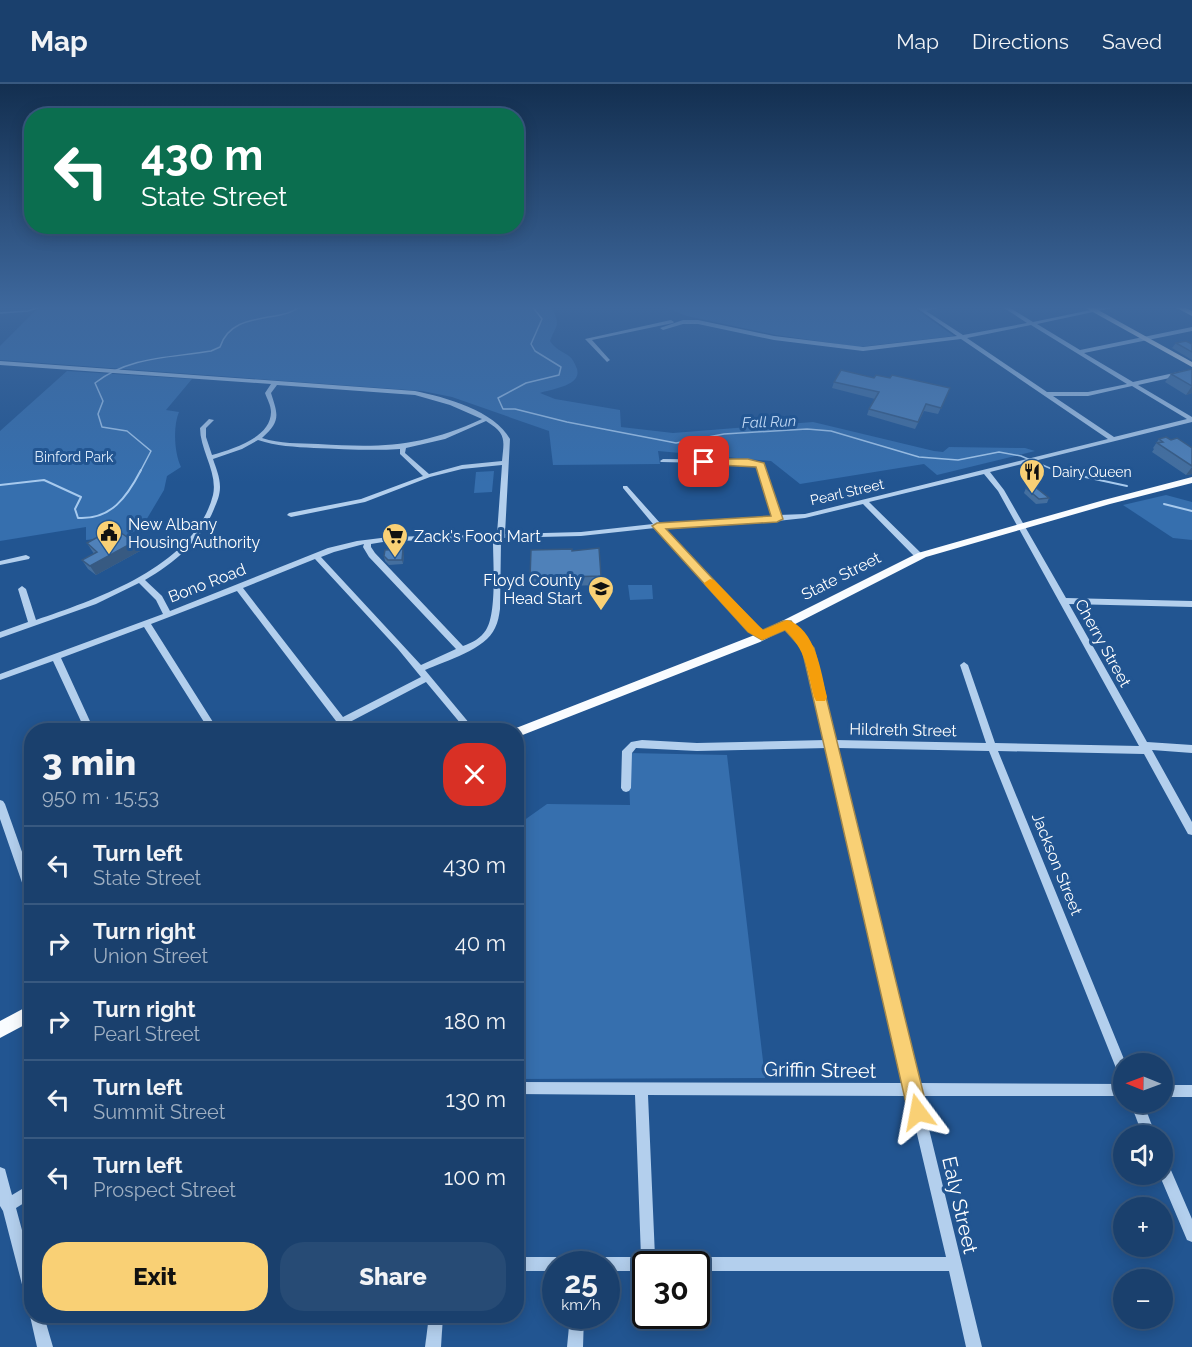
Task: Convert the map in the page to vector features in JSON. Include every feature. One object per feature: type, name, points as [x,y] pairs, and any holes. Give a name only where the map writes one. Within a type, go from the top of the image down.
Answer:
[{"type":"main road","name":"State Street","points":[[524,730],[787,624],[919,556],[1192,480]]},
{"type":"main road","points":[[0,1030],[24,1016]]},
{"type":"street","points":[[26,365],[424,395],[449,402],[500,427],[506,434],[505,463],[501,537],[497,541],[492,626],[479,641],[419,669]]},
{"type":"street","points":[[1003,365],[1114,440]]},
{"type":"street","points":[[1101,365],[1192,420]]},
{"type":"street","points":[[1046,394],[1083,395],[1192,371]]},
{"type":"street","points":[[210,458],[237,449],[266,431],[274,416],[268,393],[274,383]]},
{"type":"street","points":[[257,438],[265,441],[322,446],[403,448],[441,439],[486,419]]},
{"type":"street","points":[[0,635],[103,598],[140,579],[178,553],[208,514],[217,486],[204,444],[203,431],[211,420]]},
{"type":"street","name":"Pearl Street","points":[[501,537],[584,534],[657,526],[805,516],[1192,420]]},
{"type":"street","points":[[403,448],[402,453],[427,476]]},
{"type":"street","points":[[663,461],[748,462],[760,465],[777,519]]},
{"type":"street","points":[[291,515],[363,501],[427,476],[462,466],[505,463]]},
{"type":"street","name":"Cherry Street","points":[[986,472],[997,483],[1192,831]]},
{"type":"street","points":[[625,487],[649,513],[657,526],[753,629],[762,635]]},
{"type":"street","points":[[865,502],[919,556]]},
{"type":"street","name":"Bono Road","points":[[0,676],[168,615],[316,556],[368,541],[501,537]]},
{"type":"street","points":[[368,541],[367,547],[372,555],[462,650]]},
{"type":"street","points":[[0,563],[26,556]]},
{"type":"street","points":[[316,556],[465,723]]},
{"type":"street","points":[[140,579],[159,597],[168,615]]},
{"type":"street","points":[[238,588],[342,723]]},
{"type":"street","points":[[22,589],[33,624]]},
{"type":"street","points":[[1062,601],[1192,604]]},
{"type":"street","points":[[146,623],[210,723]]},
{"type":"street","name":"Ealy Street","points":[[787,624],[802,639],[810,653],[974,1347]]},
{"type":"street","points":[[56,657],[86,723]]},
{"type":"street","name":"Jackson Street","points":[[964,665],[992,746],[1116,1053]]},
{"type":"street","points":[[352,723],[427,678]]},
{"type":"street","name":"Hildreth Street","points":[[627,788],[627,753],[637,744],[697,747],[831,744],[1192,749]]},
{"type":"street","points":[[0,804],[4,828],[24,877]]},
{"type":"street","name":"Griffin Street","points":[[524,1088],[1113,1090]]},
{"type":"street","points":[[641,1088],[648,1251]]},
{"type":"street","points":[[1173,1091],[1192,1091]]},
{"type":"street","points":[[1170,1185],[1192,1235]]},
{"type":"street","points":[[24,1190],[3,1190],[24,1267]]},
{"type":"street","points":[[710,1263],[954,1264]]},
{"type":"street","points":[[524,1264],[542,1264]]},
{"type":"street","points":[[39,1323],[45,1347]]},
{"type":"street","points":[[433,1347],[435,1323]]},
{"type":"street","points":[[575,1347],[576,1329]]},
{"type":"green space","points":[[67,365],[575,365],[577,369],[575,379],[558,388],[540,393],[555,399],[620,410],[621,427],[673,433],[813,422],[934,451],[943,452],[949,447],[1025,448],[1035,451],[937,475],[924,464],[800,484],[771,461],[658,451],[660,464],[553,465],[549,431],[452,397],[422,391]]},
{"type":"green space","name":"Binford Park","points":[[67,371],[192,379],[166,410],[179,412],[175,439],[181,467],[167,476],[164,490],[142,527],[126,536],[86,540],[86,527],[0,541],[0,431]]},
{"type":"green space","points":[[494,471],[492,492],[474,493],[476,472]]},
{"type":"green space","points":[[1166,495],[1192,502],[1192,540],[1173,538],[1123,505]]},
{"type":"green space","points":[[628,585],[652,585],[653,599],[630,600]]},
{"type":"green space","points":[[628,753],[727,755],[765,1078],[524,1079],[524,820],[547,804],[630,805]]},
{"type":"building","points":[[1192,369],[1192,386],[1171,374]]},
{"type":"building","points":[[841,370],[874,378],[876,375],[890,378],[892,375],[950,388],[941,408],[926,404],[918,422],[869,409],[879,392],[834,382]]},
{"type":"building","points":[[1166,437],[1171,440],[1177,438],[1192,448],[1192,466],[1157,443],[1163,442],[1159,439]]},
{"type":"building","points":[[1034,486],[1049,498],[1039,499],[1026,488]]},
{"type":"building","points":[[114,528],[134,542],[90,566],[82,560],[97,552],[87,543]]},
{"type":"building","name":"Floyd County Head Start","points":[[599,548],[601,576],[530,578],[531,550],[572,549],[572,551]]},
{"type":"building","points":[[403,549],[402,560],[388,560],[384,556],[385,550]]},
{"type":"waterway","points":[[131,365],[108,374],[95,383],[103,401],[98,414],[102,427],[127,431],[151,451],[140,472]]},
{"type":"waterway","name":"Fall Run","points":[[558,365],[561,367],[559,375],[526,383],[498,398],[503,409],[515,409],[567,422],[676,443],[724,434],[807,429],[831,431],[919,457],[958,460],[999,452],[1021,456],[1056,471]]},
{"type":"waterway","points":[[0,485],[44,480],[81,497],[75,509],[78,518],[90,518],[109,511],[117,505],[124,498],[141,470]]},
{"type":"waterway","name":"Fall Run","points":[[1056,471],[1127,486]]},
{"type":"waterway","name":"Fall Run","points":[[1164,504],[1192,511]]},
{"type":"slow traffic","points":[[710,583],[753,629],[762,635],[787,624],[806,643],[820,697]]},
{"type":"place","name":"Dairy Queen","points":[[1032,495]]},
{"type":"place","name":"New Albany Housing Authority","points":[[109,556]]},
{"type":"place","name":"Zack's Food Mart","points":[[395,559]]},
{"type":"place","name":"Floyd County Head Start","points":[[601,612]]},
{"type":"route","points":[[704,462],[748,462],[760,465],[767,481],[777,519],[657,526],[753,629],[762,635],[787,624],[808,648],[918,1112]]}]
